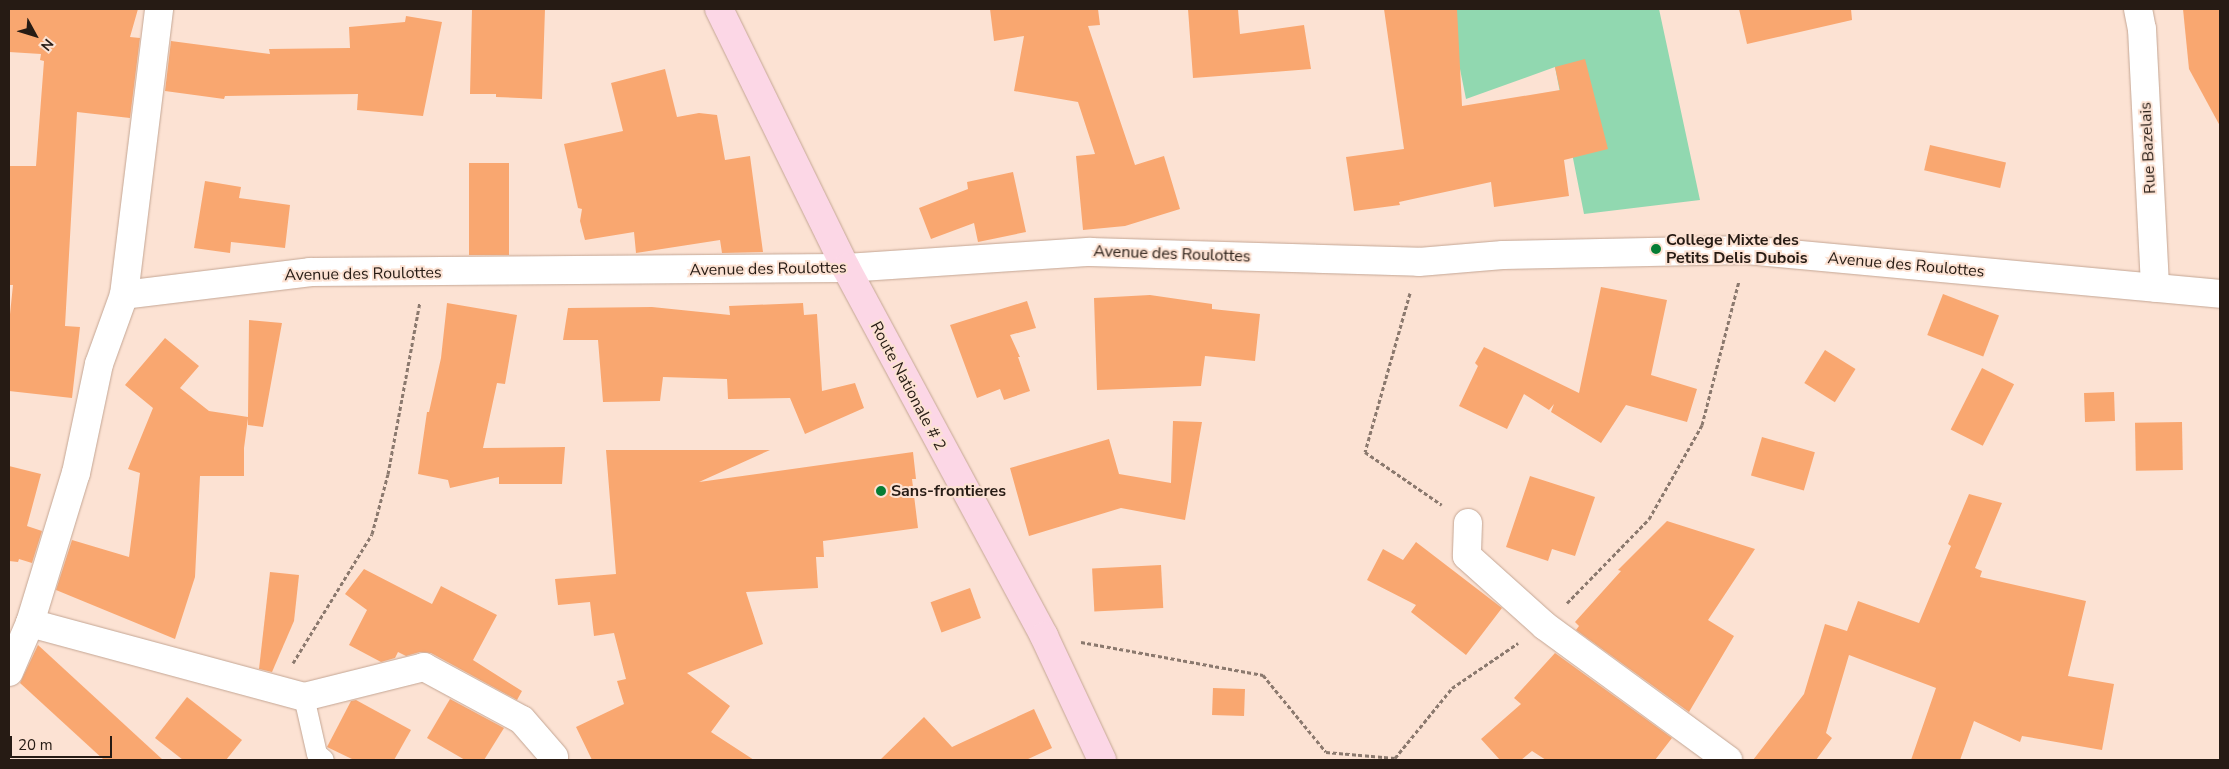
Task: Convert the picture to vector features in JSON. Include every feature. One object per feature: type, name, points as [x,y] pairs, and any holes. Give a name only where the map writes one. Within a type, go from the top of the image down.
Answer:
[{"type":"main road","name":"Route Nationale # 2","points":[[719,9],[846,268],[1044,636],[1102,760]]},
{"type":"street","points":[[9,672],[30,623],[76,473],[100,364],[124,295],[160,9]]},
{"type":"street","name":"Rue Bazelais","points":[[2138,9],[2142,29],[2155,288]]},
{"type":"street","name":"Avenue des Roulottes","points":[[124,295],[310,272],[846,268],[1090,252],[1419,262],[1503,255],[1747,250],[2220,294]]},
{"type":"street","points":[[1468,523],[1467,556],[1545,626],[1728,760]]},
{"type":"street","points":[[30,623],[291,694],[424,667],[522,720],[554,757]]},
{"type":"lane","points":[[291,694],[317,754],[324,760]]},
{"type":"path","points":[[1419,262],[1365,452],[1468,523]]},
{"type":"path","points":[[291,694],[295,657],[372,534],[388,474],[426,272]]},
{"type":"green space","points":[[1448,9],[1659,9],[1700,200],[1584,214],[1555,67],[1466,99]]},
{"type":"building","points":[[9,9],[138,9],[130,37],[140,38],[130,118],[77,112],[65,326],[80,327],[72,398],[9,391],[9,324],[13,285],[9,285],[9,166],[36,166],[44,61],[40,60],[41,54],[9,52]]},
{"type":"building","points":[[472,9],[545,9],[542,99],[496,97],[496,94],[470,94]]},
{"type":"building","points":[[990,9],[1098,9],[1100,25],[1088,26],[1135,165],[1164,156],[1180,209],[1125,226],[1083,230],[1076,156],[1095,154],[1078,102],[1014,91],[1024,36],[994,41]]},
{"type":"building","points":[[1188,9],[1238,9],[1240,34],[1304,25],[1311,69],[1193,78]]},
{"type":"building","points":[[1384,9],[1457,9],[1462,106],[1560,90],[1555,67],[1585,59],[1608,149],[1564,160],[1569,196],[1494,207],[1491,182],[1399,202],[1400,205],[1354,211],[1346,157],[1404,149]]},
{"type":"building","points":[[1739,9],[1851,9],[1852,20],[1747,44]]},
{"type":"building","points":[[2183,9],[2220,9],[2220,126],[2189,69]]},
{"type":"building","points":[[406,16],[442,22],[423,116],[357,110],[358,94],[225,96],[224,99],[165,91],[171,41],[270,54],[269,49],[350,48],[349,27],[405,22]]},
{"type":"building","points":[[665,69],[677,117],[699,113],[717,115],[725,160],[750,156],[763,252],[722,253],[720,240],[636,253],[634,232],[585,240],[580,221],[582,209],[578,208],[564,144],[623,131],[611,83]]},
{"type":"building","points":[[1930,145],[2006,163],[2000,188],[1924,170]]},
{"type":"building","points":[[469,163],[509,163],[509,255],[469,255]]},
{"type":"building","points":[[1013,172],[1026,232],[978,242],[974,223],[931,239],[919,208],[968,189],[967,182]]},
{"type":"building","points":[[205,181],[241,187],[239,198],[290,205],[285,248],[231,242],[230,253],[194,248]]},
{"type":"building","points":[[1601,287],[1667,300],[1651,375],[1697,389],[1687,422],[1626,405],[1601,443],[1551,412],[1554,404],[1549,410],[1524,394],[1507,429],[1459,406],[1478,366],[1475,363],[1484,347],[1579,393]]},
{"type":"building","points":[[1943,294],[1999,316],[1983,357],[1927,335]]},
{"type":"building","points":[[1150,295],[1212,304],[1212,309],[1260,314],[1255,361],[1205,356],[1201,386],[1097,390],[1094,298]]},
{"type":"building","points":[[1027,301],[1036,328],[1010,335],[1020,357],[1018,357],[1030,391],[1004,400],[1000,389],[977,398],[950,325]]},
{"type":"building","points":[[447,303],[517,315],[505,384],[497,383],[483,448],[565,447],[562,484],[499,484],[499,477],[450,488],[448,480],[418,474],[427,412],[429,412],[441,358]]},
{"type":"building","points":[[803,303],[804,315],[817,314],[822,391],[855,383],[864,408],[805,434],[790,398],[728,399],[727,379],[663,377],[660,401],[603,402],[598,340],[563,340],[568,308],[652,307],[730,315],[729,306]]},
{"type":"building","points":[[249,320],[282,323],[263,427],[248,425],[248,418],[244,448],[244,476],[200,476],[195,577],[175,639],[56,590],[72,540],[129,557],[140,473],[128,469],[153,408],[125,385],[165,338],[199,366],[180,388],[209,411],[248,417]]},
{"type":"building","points":[[1825,350],[1856,369],[1835,402],[1804,383]]},
{"type":"building","points":[[1982,368],[2014,384],[1983,446],[1951,429]]},
{"type":"building","points":[[2114,392],[2115,421],[2085,422],[2084,393]]},
{"type":"building","points":[[1173,421],[1202,422],[1185,520],[1121,508],[1029,536],[1010,468],[1109,439],[1119,474],[1171,483]]},
{"type":"building","points":[[2182,422],[2183,470],[2136,471],[2135,423]]},
{"type":"building","points":[[1762,437],[1815,452],[1804,491],[1751,475]]},
{"type":"building","points":[[606,450],[770,450],[699,482],[913,452],[916,479],[912,479],[918,528],[823,541],[824,557],[816,557],[818,588],[746,592],[763,644],[687,673],[730,706],[711,732],[754,760],[592,760],[576,727],[624,704],[617,681],[626,679],[614,633],[594,636],[590,602],[558,605],[555,579],[616,574]]},
{"type":"building","points":[[9,466],[41,474],[27,526],[42,531],[32,563],[19,559],[18,562],[9,561]]},
{"type":"building","points":[[1530,476],[1595,497],[1575,556],[1552,549],[1548,561],[1506,547]]},
{"type":"building","points":[[1969,494],[2002,503],[1975,568],[1982,571],[1980,577],[2086,601],[2068,676],[2114,684],[2102,750],[2022,736],[2020,742],[1974,721],[1960,760],[1911,760],[1936,688],[1849,655],[1826,733],[1832,738],[1816,760],[1753,760],[1804,694],[1825,624],[1847,631],[1858,601],[1919,623],[1951,546],[1948,544]]},
{"type":"building","points":[[1667,521],[1755,549],[1708,620],[1734,636],[1689,712],[1576,630],[1579,626],[1575,622],[1621,571],[1618,570]]},
{"type":"building","points":[[1416,542],[1502,608],[1466,655],[1411,612],[1416,605],[1367,580],[1383,549],[1403,560]]},
{"type":"building","points":[[1161,565],[1163,608],[1094,612],[1092,569]]},
{"type":"building","points":[[364,569],[432,604],[441,586],[497,615],[473,660],[522,691],[517,700],[431,653],[420,652],[406,656],[398,652],[395,658],[381,662],[349,645],[367,610],[345,594]]},
{"type":"building","points":[[270,572],[299,575],[294,621],[272,672],[259,669]]},
{"type":"building","points":[[970,588],[981,618],[941,632],[931,602]]},
{"type":"building","points":[[38,645],[163,760],[104,760],[20,683]]},
{"type":"building","points":[[1555,653],[1672,738],[1655,760],[1546,760],[1532,751],[1521,760],[1500,760],[1481,739],[1521,704],[1514,698]]},
{"type":"building","points":[[1213,688],[1245,689],[1244,716],[1212,715]]},
{"type":"building","points":[[187,697],[242,740],[226,760],[183,760],[155,738]]},
{"type":"building","points":[[450,699],[504,728],[484,760],[465,760],[427,738]]},
{"type":"building","points":[[356,700],[411,730],[394,760],[354,760],[327,747],[351,701]]},
{"type":"building","points":[[1034,709],[1052,748],[1026,760],[880,760],[924,717],[952,747]]},
{"type":"place","name":"College Mixte des Petits Delis Dubois","points":[[1656,249]]},
{"type":"place","name":"Sans-frontieres","points":[[881,491]]}]
